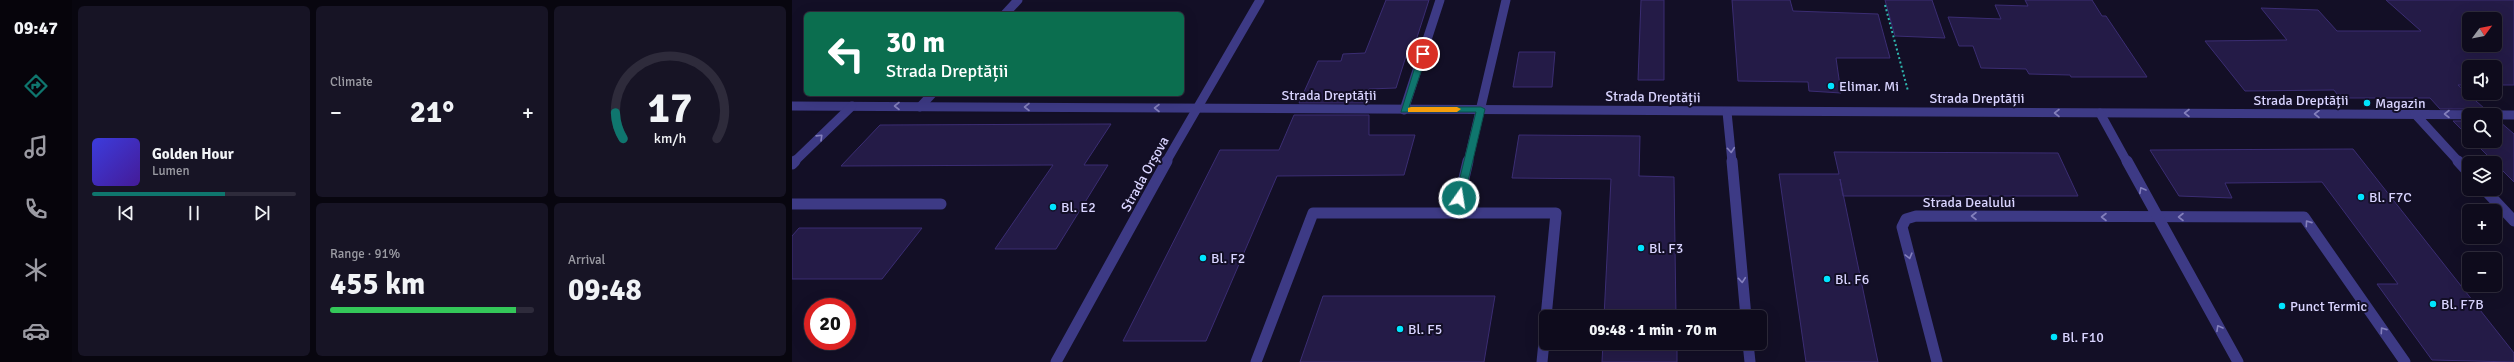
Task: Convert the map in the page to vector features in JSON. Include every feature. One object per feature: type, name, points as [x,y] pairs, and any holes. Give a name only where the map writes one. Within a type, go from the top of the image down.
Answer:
[{"type":"street","points":[[1007,12],[1018,0]]},
{"type":"street","name":"Strada Orșova","points":[[1056,362],[1196,108],[1260,0]]},
{"type":"street","points":[[1404,110],[1440,0]]},
{"type":"street","points":[[1456,213],[1506,0]]},
{"type":"street","points":[[920,106],[930,96]]},
{"type":"street","name":"Strada Dreptății","points":[[792,106],[2514,115]]},
{"type":"street","points":[[792,164],[852,106]]},
{"type":"street","points":[[1727,112],[1745,310]]},
{"type":"street","points":[[2100,113],[2238,362]]},
{"type":"street","points":[[2415,114],[2462,165]]},
{"type":"street","points":[[2490,196],[2514,222]]},
{"type":"street","points":[[792,204],[941,204]]},
{"type":"street","points":[[1256,362],[1313,213],[1556,213],[1547,310]]},
{"type":"street","name":"Strada Dealului","points":[[1937,362],[1902,227],[1906,219],[1916,216],[2157,217]]},
{"type":"street","points":[[2157,217],[2304,218],[2405,362]]},
{"type":"street","points":[[1542,362],[1543,350]]},
{"type":"street","points":[[1749,350],[1750,362]]},
{"type":"path","points":[[1885,5],[1913,112]]},
{"type":"building","points":[[1386,0],[1429,0],[1412,53],[1407,53],[1396,88],[1369,89],[1369,103],[1299,103],[1318,61],[1341,61],[1343,54],[1365,53]]},
{"type":"building","points":[[1641,0],[1664,0],[1664,80],[1638,80]]},
{"type":"building","points":[[1732,0],[1790,0],[1793,11],[1878,14],[1890,58],[1836,58],[1841,93],[1809,91],[1808,82],[1738,81]]},
{"type":"building","points":[[1885,0],[1932,0],[1945,38],[1895,36]]},
{"type":"building","points":[[2025,0],[2092,0],[2102,16],[2106,16],[2147,77],[2071,77],[2070,75],[2029,74],[2026,69],[1981,68],[1973,46],[1959,46],[1948,17],[2001,19],[1995,5],[2028,6]]},
{"type":"building","points":[[2386,0],[2514,0],[2514,85],[2502,85],[2502,60],[2462,60],[2462,85],[2458,85],[2462,89],[2462,100],[2475,100],[2484,108],[2440,109],[2430,98],[2340,98],[2334,90],[2245,91],[2205,41],[2287,40],[2261,8],[2318,10],[2337,31],[2421,31]]},
{"type":"building","points":[[1519,52],[1555,52],[1552,87],[1513,87]]},
{"type":"building","name":"Bl. F2","points":[[1294,115],[1369,115],[1369,135],[1415,135],[1404,175],[1277,176],[1206,341],[1123,341],[1220,150],[1279,150]]},
{"type":"building","points":[[2453,121],[2462,121],[2462,130]]},
{"type":"building","name":"Bl. E2","points":[[1111,124],[1084,165],[1108,165],[1056,249],[995,249],[1053,165],[841,166],[880,125]]},
{"type":"building","points":[[2502,124],[2514,134],[2514,182],[2502,170],[2502,156],[2488,156],[2480,148],[2502,148]]},
{"type":"building","name":"Bl. F3","points":[[1519,135],[1640,136],[1639,176],[1674,177],[1676,310],[1604,310],[1611,179],[1512,178]]},
{"type":"building","points":[[2353,149],[2462,287],[2462,292],[2466,292],[2514,353],[2514,362],[2432,360],[2377,284],[2398,284],[2322,182],[2225,183],[2232,198],[2179,196],[2150,150]]},
{"type":"building","name":"Bl. F6","points":[[1834,152],[2058,153],[2078,196],[1844,196],[1878,362],[1806,362],[1779,174],[1839,174]]},
{"type":"building","points":[[799,228],[922,228],[882,279],[792,279],[792,236]]},
{"type":"building","name":"Bl. F5","points":[[1323,296],[1495,296],[1484,362],[1300,362]]},
{"type":"building","points":[[1603,350],[1677,350],[1677,362],[1602,362]]},
{"type":"slow traffic","points":[[1411,110],[1457,109]]},
{"type":"place","name":"Elimar. Mi","points":[[1831,86]]},
{"type":"place","name":"Magazin","points":[[2367,103]]},
{"type":"place","name":"Bl. F7C","points":[[2361,197]]},
{"type":"place","name":"Bl. E2","points":[[1053,207]]},
{"type":"place","name":"Bl. F3","points":[[1641,248]]},
{"type":"place","name":"Bl. F2","points":[[1203,258]]},
{"type":"place","name":"Bl. F6","points":[[1827,279]]},
{"type":"place","name":"Bl. F7B","points":[[2433,304]]},
{"type":"place","name":"Punct Termic","points":[[2282,306]]},
{"type":"place","name":"Bl. F5","points":[[1400,329]]},
{"type":"place","name":"Bl. F10","points":[[2054,337]]},
{"type":"route","points":[[1423,54],[1404,110],[1481,109],[1459,198]]}]
